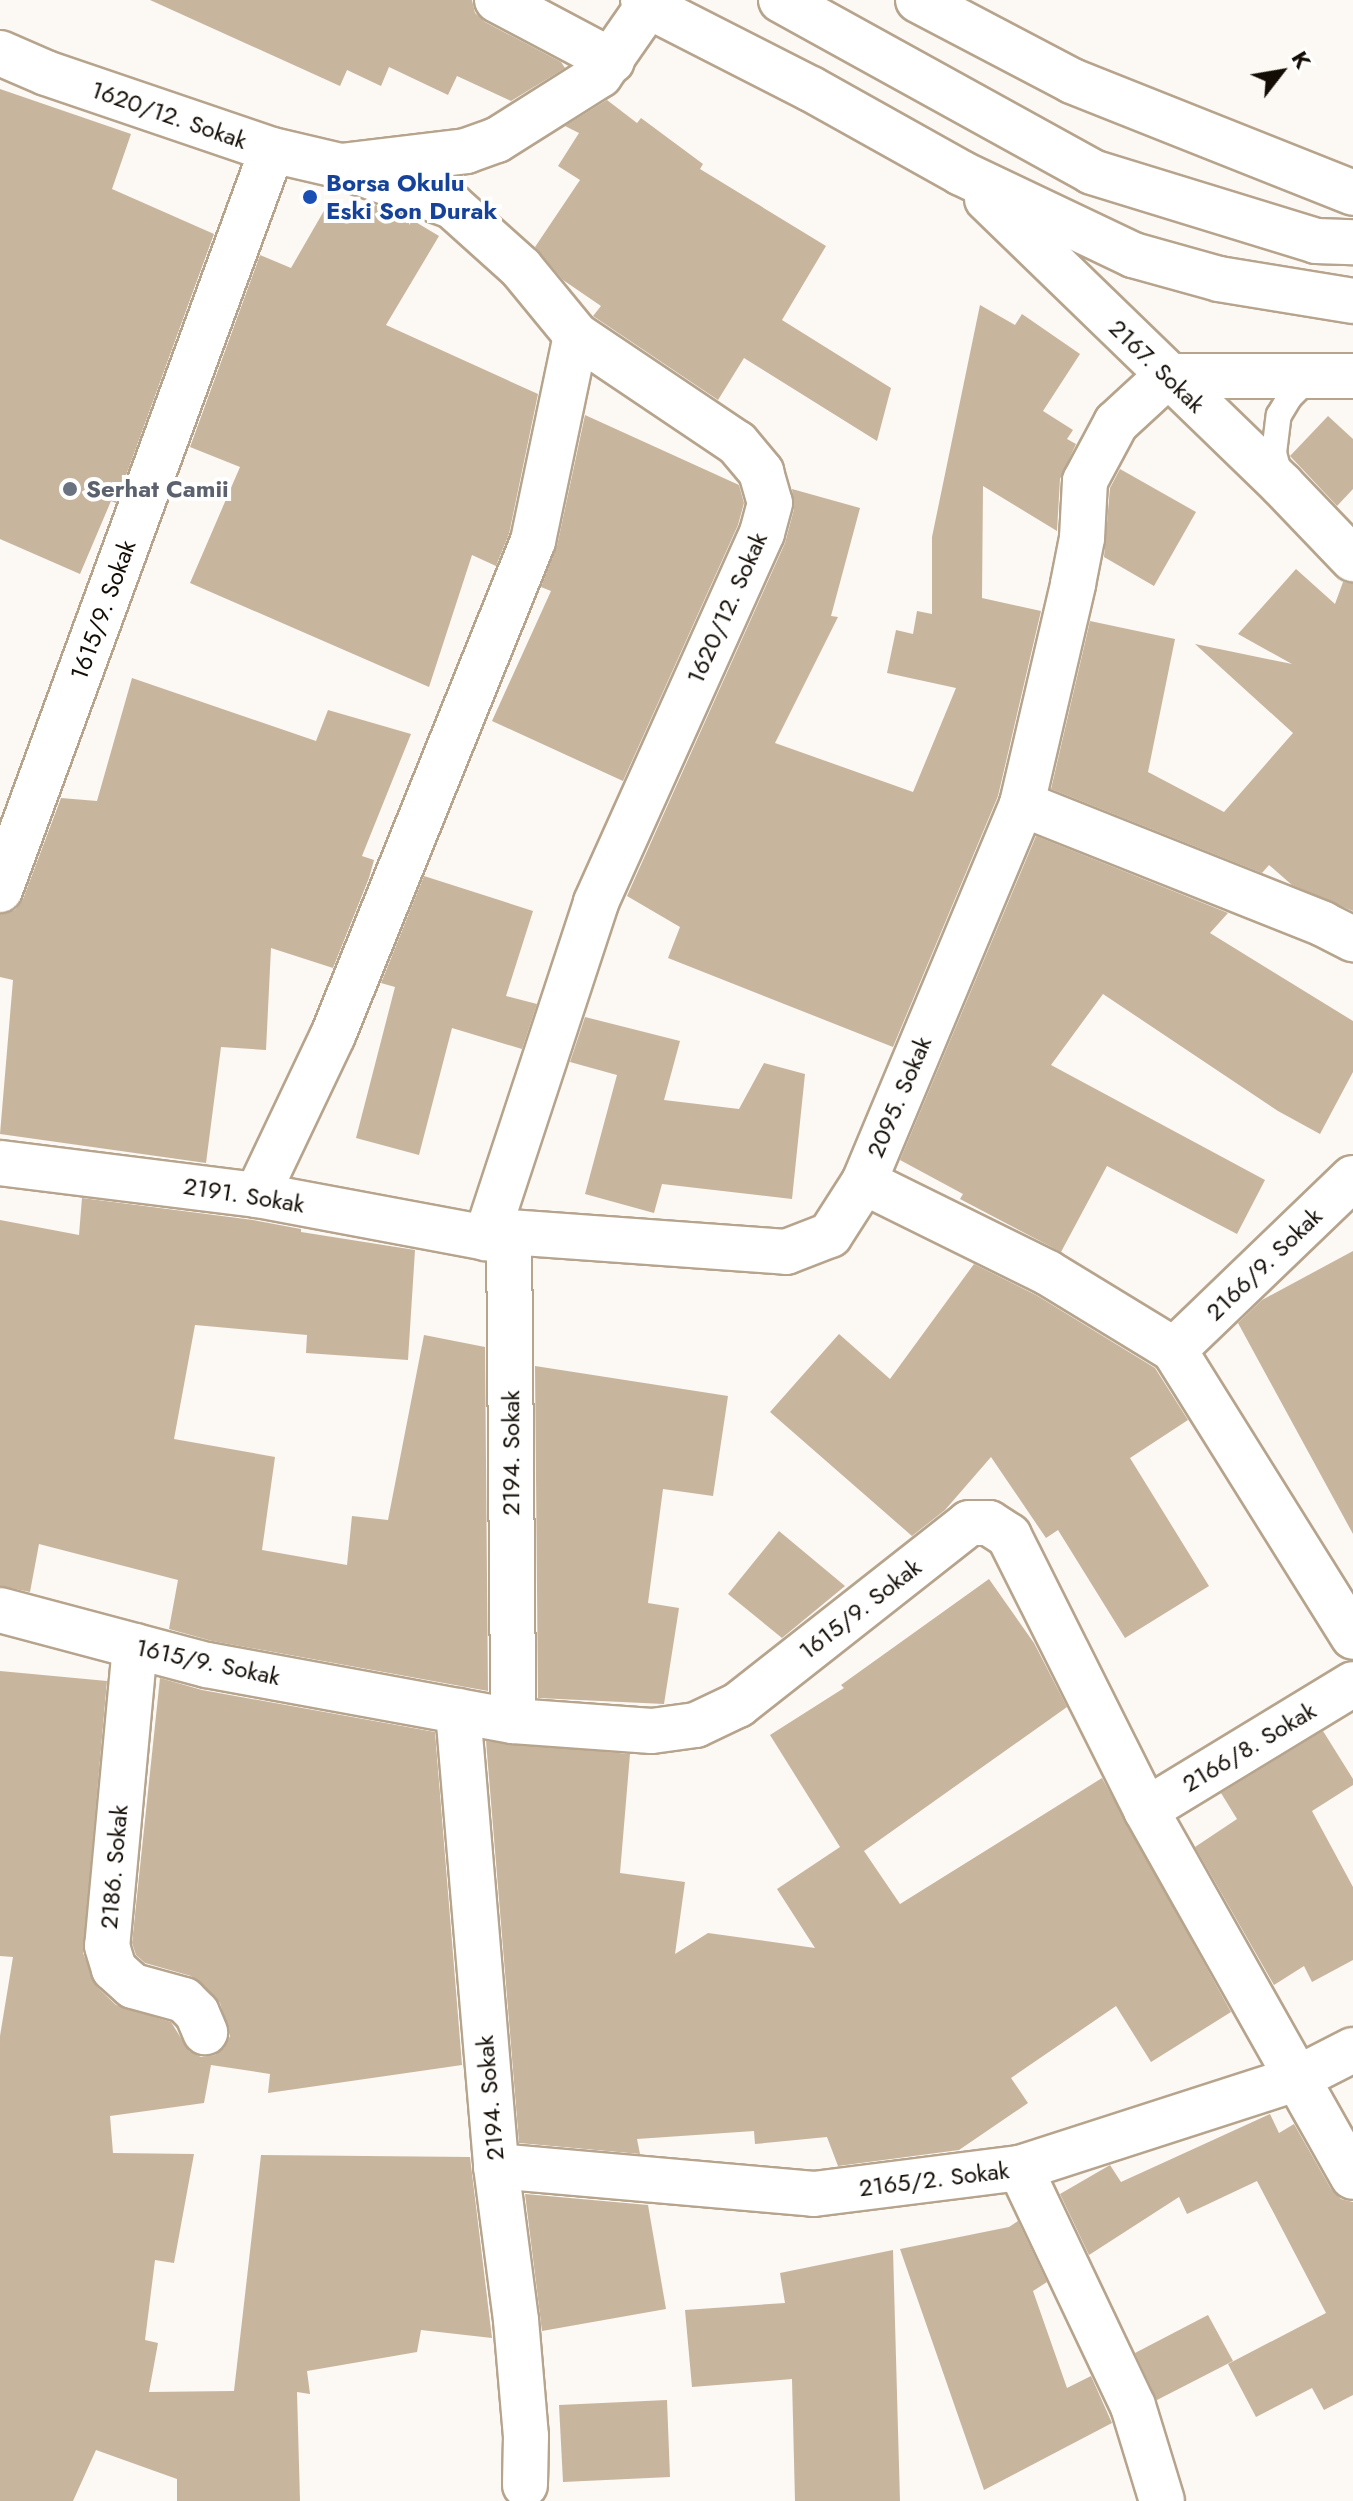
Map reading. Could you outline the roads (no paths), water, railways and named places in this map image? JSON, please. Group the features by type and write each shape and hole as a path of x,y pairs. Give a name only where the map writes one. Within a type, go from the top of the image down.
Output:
{"street":[{"path":"497,0 612,61"},
{"path":"781,0 1092,172 1316,241 1353,242"},
{"path":"918,0 1072,81 1353,193"},
{"path":"648,2 961,173 1133,255 1219,279 1353,301"},
{"name":"1620/12. Sokak","path":"341,166 466,151 497,140 600,75 648,2"},
{"name":"1620/12. Sokak","path":"0,53 272,150 341,166 452,206 521,268 576,335 737,443 761,472 770,503 762,533 596,903 498,1235"},
{"name":"1615/9. Sokak","path":"0,890 272,150"},
{"name":"2167. Sokak","path":"961,173 1282,485 1353,559"},
{"path":"257,1195 333,1035 533,541 576,335"},
{"path":"1167,376 1353,376"},
{"name":"2095. Sokak","path":"1167,376 1116,423 1085,481 1076,569 1022,804 864,1182 1048,1273 1174,1350 1353,1637"},
{"path":"1022,804 1323,924 1353,939"},
{"name":"2191. Sokak","path":"0,1163 257,1195 498,1235 786,1252 830,1235 864,1182"},
{"name":"2166/9. Sokak","path":"1174,1350 1353,1178"},
{"name":"2194. Sokak","path":"498,1235 513,1721"},
{"name":"1615/9. Sokak","path":"0,1610 207,1665 513,1721 652,1731 696,1725 738,1705 969,1523 989,1523 1009,1536 1146,1810 1353,2177"},
{"name":"2186. Sokak","path":"135,1646 107,1946 114,1969 133,1986 184,2000 197,2013 205,2032"},
{"name":"2166/8. Sokak","path":"1146,1810 1353,1684"},
{"name":"2194. Sokak","path":"458,1711 496,2166 516,2320 526,2436 525,2485"},
{"name":"2165/2. Sokak","path":"496,2166 814,2194 1020,2168 1296,2079 1353,2050"},
{"path":"1020,2168 1133,2406 1162,2501"}],"lane":[{"path":"1282,485 1274,453 1279,415 1290,397 1310,377"}],"place":[{"name":"Borsa Okulu Eski Son Durak","path":"310,197"},
{"name":"Serhat Camii","path":"70,489"}]}
